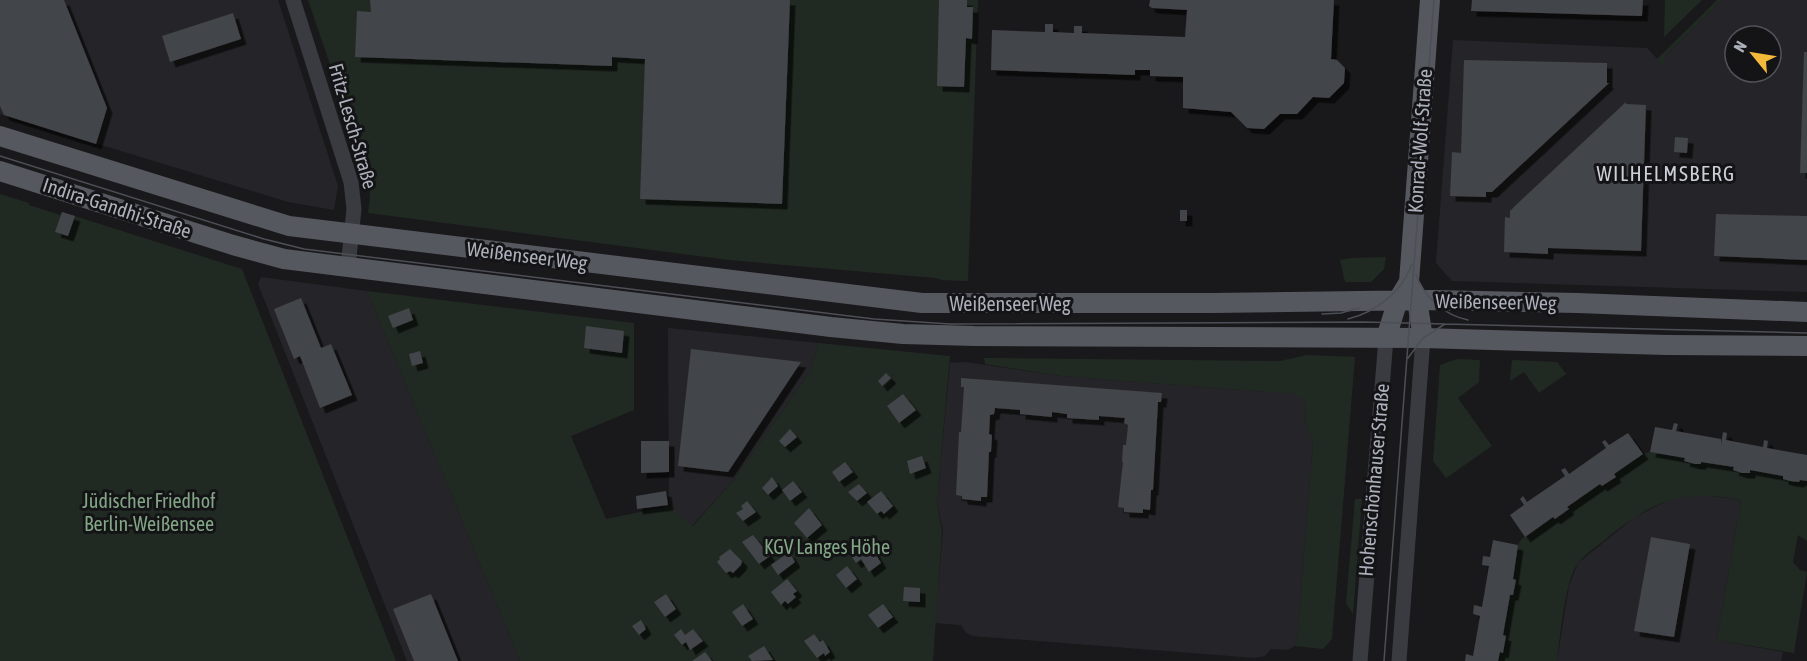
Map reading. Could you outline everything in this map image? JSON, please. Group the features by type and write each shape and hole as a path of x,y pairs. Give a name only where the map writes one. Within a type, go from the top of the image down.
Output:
{"main road":[{"name":"Konrad-Wolf-Straße","path":"1408,294 1430,0"},
{"name":"Indira-Gandhi-Straße","path":"0,136 221,206"},
{"name":"Indira-Gandhi-Straße","path":"0,171 233,245"},
{"name":"Weißenseer Weg","path":"221,206 289,226 922,303 974,304 1408,294 1807,312"},
{"name":"Weißenseer Weg","path":"233,245 284,259 873,331 974,336 1423,338 1667,345 1807,346"},
{"path":"586,297 590,264"},
{"name":"Hohenschönhauser Straße","path":"1386,338 1408,294"},
{"name":"Hohenschönhauser Straße","path":"1408,294 1423,338"},
{"path":"873,331 875,297"}],"street":[{"name":"Fritz-Lesch-Straße","path":"292,0 351,182 354,209 348,267"},
{"name":"Hohenschönhauser Straße","path":"1359,661 1386,338"},
{"name":"Hohenschönhauser Straße","path":"1399,661 1423,338"}],"shaded area":[{"path":"0,0 278,0 338,186 334,210 288,202 0,114"},
{"path":"1722,0 1807,0 1807,292 1452,281 1436,263 1453,40 1647,48 1664,66 1664,57"},
{"path":"261,277 367,291 520,661 407,661 258,284"},
{"path":"668,328 818,343 811,370 736,477 692,526 669,507"},
{"path":"965,362 1061,376 1295,394 1300,397 1305,402 1306,430 1312,437 1313,443 1295,646 1287,650 1271,649 1265,656 1255,658 973,636 966,633 961,625 935,623 943,531 937,503 950,363"},
{"path":"1698,494 1741,500 1717,640 1783,652 1781,661 1557,661 1569,586 1578,563 1635,517 1667,501"}],"green space":[{"path":"308,0 978,0 968,281 729,260 368,213 369,179"},
{"path":"1665,0 1702,0 1664,37"},
{"path":"1717,0 1722,0 1664,57 1664,67 1657,59"},
{"name":"Jüdischer Friedhof Berlin-Weißensee","path":"0,194 60,215 62,212 242,269 396,661 0,661"},
{"path":"1386,257 1384,269 1371,282 1345,282 1340,260"},
{"name":"KGV Langes Höhe","path":"367,291 634,323 634,410 571,436 606,519 670,506 693,526 736,477 811,370 818,343 950,356 937,503 942,532 933,661 520,661"},
{"path":"1307,355 1355,357 1332,639 1323,649 1295,646 1313,443 1312,437 1306,430 1305,402 1294,394 1061,376 985,364 984,358 1280,361"},
{"path":"1457,359 1480,360 1479,382 1458,398 1492,446 1446,478 1433,461 1440,365"},
{"path":"1512,360 1557,362 1566,374 1539,393 1524,372 1510,381"},
{"path":"1650,452 1685,458 1684,462 1734,467 1734,470 1749,473 1750,470 1783,476 1783,479 1807,481 1807,541 1798,535 1793,562 1800,570 1807,572 1794,653 1717,640 1741,500 1701,496 1669,501 1638,515 1578,563 1573,571 1566,595 1557,661 1498,661 1500,652 1504,652 1506,636 1503,635 1510,595 1513,595 1514,561 1519,543 1534,528 1553,517 1555,519 1568,510 1567,507 1600,484 1603,486 1616,477 1614,474 1643,454"},
{"path":"1355,499 1362,499 1353,614 1346,603"}],"building":[{"path":"0,0 64,0 107,108 96,144 4,115 0,106"},
{"path":"370,0 790,0 782,204 640,199 645,59 612,57 612,66 355,57 357,11 371,12"},
{"path":"939,0 967,0 967,7 973,7 972,39 966,38 964,87 937,86"},
{"path":"1150,0 1334,0 1331,59 1337,60 1345,68 1344,83 1329,98 1313,97 1297,114 1280,114 1264,129 1247,128 1231,112 1183,108 1183,77 1150,76 1150,70 1135,70 1135,75 991,70 992,30 1045,32 1045,24 1053,24 1053,32 1074,33 1074,26 1082,26 1082,33 1185,37 1187,10 1152,8 1149,6"},
{"path":"1472,0 1643,0 1642,16 1471,11"},
{"path":"233,13 241,39 170,62 162,36"},
{"path":"1804,52 1807,52 1807,173 1800,173"},
{"path":"1464,60 1607,63 1607,83 1609,83 1492,192 1486,192 1486,197 1450,196 1452,152 1461,153"},
{"path":"1626,102 1626,104 1646,105 1641,251 1548,248 1548,254 1504,252 1505,217 1510,218 1510,211"},
{"path":"1675,137 1688,138 1687,153 1674,152"},
{"path":"1180,210 1187,210 1187,221 1180,221"},
{"path":"62,212 75,216 68,236 55,232"},
{"path":"1716,214 1807,216 1807,260 1714,256"},
{"path":"301,298 321,348 331,344 352,395 320,408 300,356 294,359 274,309"},
{"path":"409,308 413,320 393,328 388,316"},
{"path":"586,326 624,331 622,353 584,348"},
{"path":"691,349 801,362 728,472 678,466"},
{"path":"420,351 423,363 412,366 409,354"},
{"path":"886,373 891,378 882,386 878,381"},
{"path":"961,378 1162,393 1161,402 1158,402 1150,510 1143,509 1143,513 1124,512 1124,508 1118,507 1123,445 1126,445 1128,425 1124,423 1125,418 1099,416 1099,420 1067,418 1067,414 1052,412 1052,417 1020,414 1020,410 995,408 994,414 990,415 989,434 992,435 987,497 981,497 981,501 962,499 962,496 956,495 964,387 961,387"},
{"path":"903,394 916,410 899,423 887,406"},
{"path":"1674,423 1678,424 1676,431 1721,439 1721,444 1723,432 1727,433 1726,440 1763,447 1764,440 1768,441 1767,448 1807,455 1807,481 1790,481 1783,479 1783,476 1750,470 1750,473 1742,473 1733,470 1734,467 1701,462 1701,464 1695,464 1684,461 1685,458 1650,452 1655,427 1672,430"},
{"path":"790,429 797,437 785,447 779,441"},
{"path":"1628,433 1643,454 1614,474 1616,477 1602,486 1600,484 1567,507 1569,509 1555,519 1553,517 1525,537 1510,515 1524,505 1520,499 1523,496 1527,502 1565,476 1561,470 1565,468 1569,474 1606,448 1602,442 1605,440 1609,445"},
{"path":"641,441 669,441 669,472 641,473"},
{"path":"922,456 926,468 910,474 907,461"},
{"path":"845,462 853,472 839,482 832,472"},
{"path":"772,477 778,486 768,495 762,488"},
{"path":"793,481 802,492 790,501 782,490"},
{"path":"859,484 867,493 857,501 848,492"},
{"path":"666,491 668,505 637,509 636,496"},
{"path":"881,491 893,506 884,514 881,511 877,514 867,502"},
{"path":"747,501 756,512 743,521 736,513 743,509 741,506"},
{"path":"809,508 822,525 807,538 794,523"},
{"path":"753,535 770,556 759,564 742,542"},
{"path":"1651,537 1690,544 1674,637 1634,631"},
{"path":"1493,540 1518,545 1513,579 1516,580 1513,595 1510,595 1503,635 1506,636 1503,653 1500,652 1498,661 1465,661 1466,654 1473,656 1480,616 1473,614 1474,605 1482,607 1489,566 1482,565 1483,556 1490,557"},
{"path":"871,546 881,563 869,572 861,559 856,563 852,557"},
{"path":"730,549 742,561 733,573 730,571 726,573 717,562 719,557"},
{"path":"789,552 795,562 778,575 771,565"},
{"path":"847,566 857,579 846,588 836,575"},
{"path":"787,579 797,591 793,594 796,597 788,604 785,601 781,605 771,592"},
{"path":"904,587 920,588 920,602 903,601"},
{"path":"431,594 458,661 414,661 393,609"},
{"path":"666,594 676,609 665,617 654,602"},
{"path":"743,604 753,619 742,626 732,612"},
{"path":"883,604 893,617 878,628 868,615"},
{"path":"641,620 646,629 639,635 632,626"},
{"path":"681,629 685,635 693,629 703,641 690,650 686,642 682,645 674,635"},
{"path":"814,634 820,642 823,640 830,652 825,656 824,653 817,658 804,641"},
{"path":"764,646 773,660 752,661 748,656"},
{"path":"705,652 712,661 692,661"}],"tram line":[{"path":"1384,661 1434,0"},
{"path":"0,156 264,239 304,249 874,319 950,324 1364,322 1807,333"},
{"path":"1348,319 1378,306 1387,299 1402,283 1412,264"},
{"path":"1416,275 1436,304 1443,310 1468,320"},
{"path":"1322,314 1341,313 1359,308"},
{"path":"1408,358 1423,338 1445,324"}],"district":[{"name":"WILHELMSBERG","path":"1666,174"}]}
